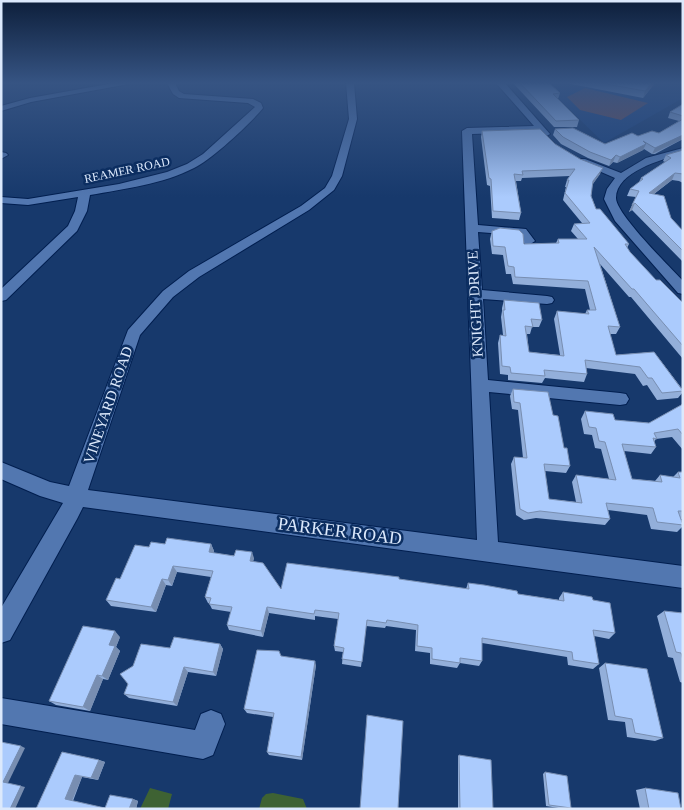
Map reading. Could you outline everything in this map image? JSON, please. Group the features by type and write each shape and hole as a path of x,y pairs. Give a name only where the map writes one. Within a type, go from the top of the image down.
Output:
{"street":[{"name":"REAMER ROAD","path":"1,200 28,202 151,180 191,166 206,156 245,121"},
{"name":"VINEYARD ROAD","path":"1,631 62,528 77,497 132,334 168,294 194,274 305,208 329,190 337,176 352,121"},
{"path":"533,121 551,142"},
{"name":"KNIGHT DRIVE","path":"488,551 467,131 540,129"},
{"path":"680,153 646,161 623,177 612,188 610,199 611,205 619,218 683,290"},
{"path":"573,157 623,177"},
{"path":"1,298 73,228 82,212 85,192"},
{"path":"471,228 522,232 529,241"},
{"path":"476,294 547,300"},
{"path":"479,385 620,399"},
{"name":"PARKER ROAD","path":"1,470 47,490 77,497 683,577"},
{"path":"1,711 203,744 211,724"}],"shaded area":[{"path":"581,121 643,121 604,143"},
{"path":"150,788 172,794 168,809 140,809"},
{"path":"273,793 303,799 307,809 259,809 262,798 266,794"}],"building":[{"path":"683,121 683,135 655,148 643,141 646,144 620,157 616,155 611,160 590,152 563,137 555,129 573,128 605,144 632,133 638,136 652,131 659,133"},
{"path":"540,129 555,144 580,159 603,168 593,181 591,196 596,209 600,209 629,244 625,244 630,252 656,280 660,280 683,303 683,346 634,289 594,247 620,327 608,326 616,355 654,352 683,391 662,393 652,378 648,378 640,367 585,360 587,374 544,370 545,376 511,373 510,367 502,366 500,335 506,336 503,310 505,310 504,300 539,303 542,320 531,319 533,327 525,326 529,352 564,356 557,311 589,314 587,310 596,310 588,281 515,277 514,267 508,266 505,247 493,246 492,231 500,228 519,230 523,234 524,244 559,243 558,239 587,239 574,224 590,223 565,193 569,180 567,180 575,169 522,171 523,175 514,174 521,213 493,211 491,179 489,178 482,131"},
{"path":"683,150 683,174 675,173 649,193 664,196 671,218 683,231 683,251 635,203 632,205 639,191 630,189 643,179 641,178 671,158 666,155"},
{"path":"513,389 548,392 553,415 558,416 564,448 567,448 570,466 544,464 549,499 582,503 576,475 616,480 605,442 599,441 596,428 589,427 585,411 613,414 615,420 649,423 683,404 683,435 678,429 654,433 657,439 653,438 656,447 622,444 632,479 662,482 660,475 680,478 678,472 683,472 683,511 678,511 683,525 657,522 653,508 606,503 610,519 540,511 528,513 520,509 514,457 527,458 520,403 514,402"},
{"path":"167,538 211,544 209,552 234,556 236,550 252,552 250,561 263,563 281,589 287,563 399,577 399,579 469,589 468,583 484,585 517,591 518,594 564,601 563,592 592,597 593,600 610,603 615,633 593,630 599,664 573,660 572,652 482,638 482,661 460,658 460,663 432,659 432,648 417,646 418,625 387,620 386,623 367,620 362,662 342,659 344,648 334,646 339,613 315,610 314,614 267,607 261,631 227,625 232,607 209,604 211,598 205,597 213,571 173,566 168,580 162,579 151,607 106,600 116,578 120,579 135,545 149,547 151,542 165,544"},
{"path":"664,611 683,613 683,660 681,653 676,652"},
{"path":"83,626 115,631 109,645 115,646 102,676 97,675 83,707 49,701"},
{"path":"174,637 220,644 213,672 184,667 173,702 124,694 128,684 120,674 133,666 141,644 170,648"},
{"path":"257,650 279,651 281,656 315,661 301,757 267,752 274,713 244,709"},
{"path":"605,663 647,669 663,738 635,733 632,719 615,716"},
{"path":"367,715 403,721 398,809 360,809"},
{"path":"1,742 21,746 3,782 21,786 10,809 1,809"},
{"path":"62,752 99,760 91,778 75,775 65,799 105,808 110,795 133,799 129,809 36,809"},
{"path":"459,755 491,760 493,809 460,809"},
{"path":"545,772 567,776 571,808 549,805"},
{"path":"645,788 678,793 681,809 649,809"}]}
